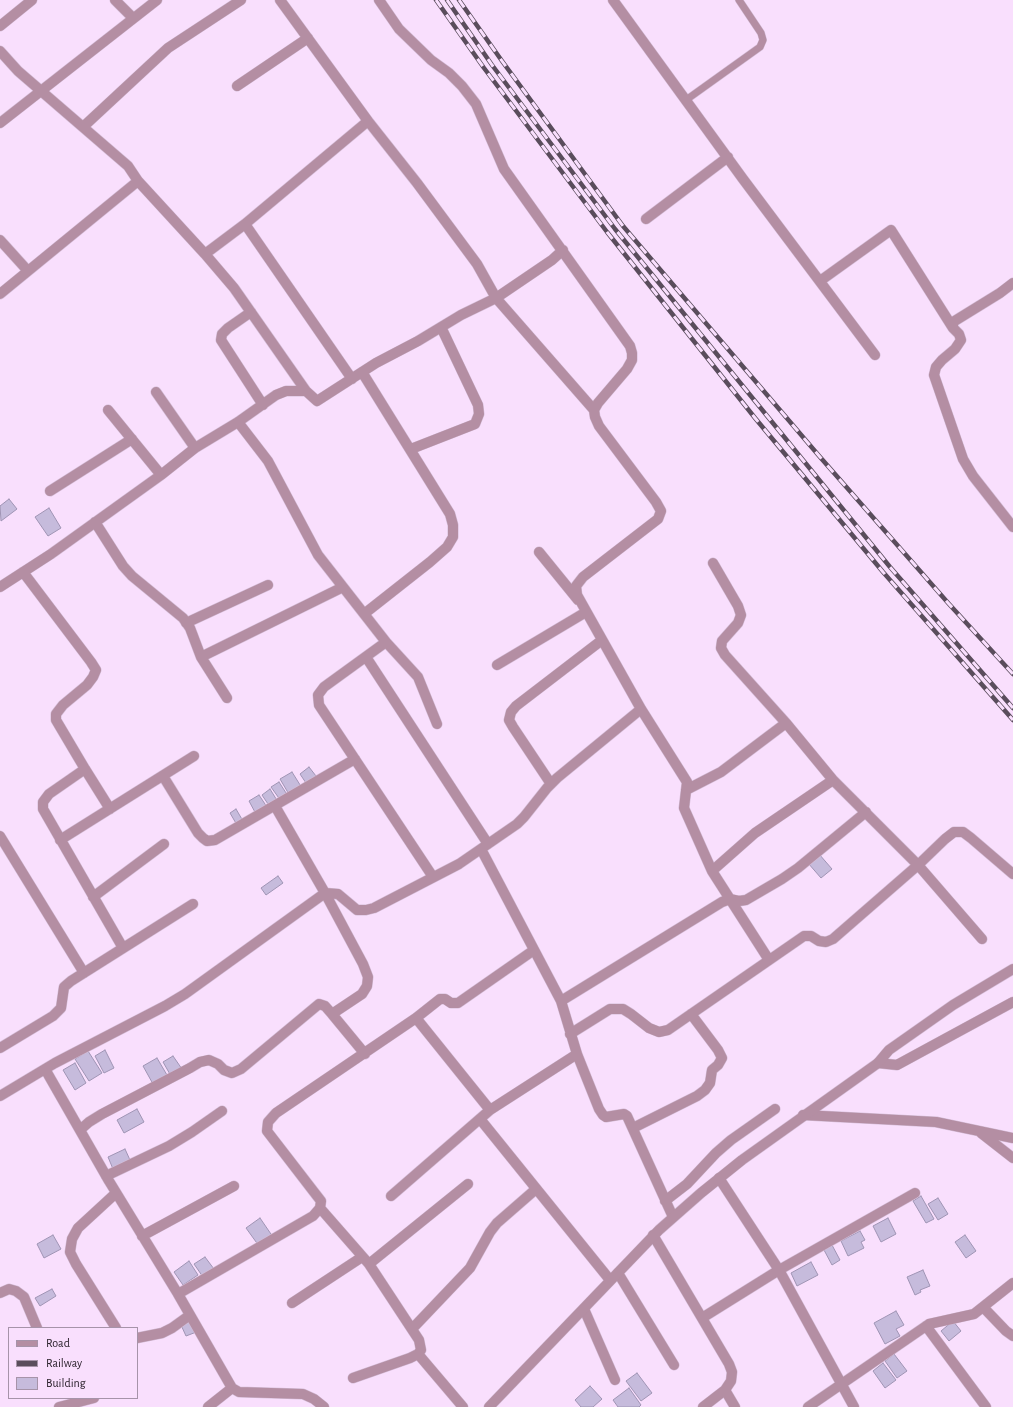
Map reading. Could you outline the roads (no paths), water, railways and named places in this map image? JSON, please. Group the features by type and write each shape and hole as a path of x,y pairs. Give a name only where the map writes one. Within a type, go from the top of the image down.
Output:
{"street":[{"path":"0,26 32,0"},
{"path":"115,0 133,18"},
{"path":"0,123 157,0"},
{"path":"83,127 168,48 241,0"},
{"path":"280,0 368,121 417,183 477,264 496,298 594,410 595,417 600,426 656,502 660,511 658,519 583,577 576,586 577,596 640,709 684,776 687,782 684,808 712,871 769,960"},
{"path":"379,0 399,29 431,60 462,86 476,104 504,168 630,346 632,360 627,369 598,403 594,410"},
{"path":"613,0 875,355"},
{"path":"237,86 308,38"},
{"path":"0,51 18,71 128,166 138,181 234,288 306,391 317,401 376,363 418,341 461,315 496,298 552,260 562,250"},
{"path":"205,254 245,224 368,121"},
{"path":"646,219 728,157"},
{"path":"0,294 138,181"},
{"path":"245,224 352,378"},
{"path":"820,281 891,230 952,328 959,334 961,340 955,350 942,360 936,367 934,374 963,459 973,476 1013,527"},
{"path":"0,240 28,271"},
{"path":"952,328 953,322 1000,294 1013,283"},
{"path":"251,312 228,328 222,334 221,340 263,405"},
{"path":"411,449 474,424 479,414 478,405 441,327"},
{"path":"362,372 450,514 453,525 453,537 447,547 364,614"},
{"path":"0,587 51,554 161,475 195,448 238,422 276,396 286,392 306,391"},
{"path":"156,392 195,448"},
{"path":"108,410 161,475"},
{"path":"238,422 268,461 318,555 386,642 418,677 437,724"},
{"path":"50,491 132,439"},
{"path":"95,522 123,566 132,576 183,618 190,628 201,657 227,698"},
{"path":"539,552 584,608"},
{"path":"713,564 738,606 741,615 738,623 722,641 721,648 725,655 786,723 833,780 918,865 982,939"},
{"path":"23,572 96,670 93,677 87,684 62,705 56,714 56,720 110,809"},
{"path":"186,623 268,585"},
{"path":"201,657 342,587"},
{"path":"497,665 584,608"},
{"path":"551,784 513,727 510,720 511,712 516,706 602,640"},
{"path":"386,642 324,687 318,695 319,705 433,877"},
{"path":"366,657 485,847 534,950 561,1001 577,1054 603,1115 606,1117 624,1114 628,1116 673,1218"},
{"path":"0,1096 45,1069 185,994 325,893 338,894 357,910 366,910 374,908 459,864 517,824 551,784 640,709"},
{"path":"686,790 721,772 786,723"},
{"path":"60,840 194,756"},
{"path":"163,776 198,833 207,841 215,840 355,759"},
{"path":"85,769 49,794 43,802 43,809 123,948"},
{"path":"712,871 754,833 833,780"},
{"path":"275,806 325,893 363,964 368,977 367,986 362,994 332,1014"},
{"path":"561,1001 722,902 731,900 746,900 782,879 798,868 866,812"},
{"path":"570,1034 610,1009 624,1010 649,1028 659,1032 668,1030 804,936 811,936 819,941 826,942 832,939 954,832 963,832 1013,874"},
{"path":"0,836 84,973"},
{"path":"93,897 164,844"},
{"path":"0,1048 53,1016 61,1008 64,987 71,981 193,904"},
{"path":"178,1294 313,1216 320,1208 321,1201 267,1131 268,1122 276,1113 416,1018 440,998 451,1003 458,1003 534,950"},
{"path":"489,1407 653,1235 719,1178 803,1115 878,1063 889,1050 953,1005 1013,969"},
{"path":"878,1063 897,1066 1013,1002"},
{"path":"80,1130 102,1114 200,1062 209,1060 218,1064 224,1070 232,1073 241,1069 319,1004 326,1006 364,1054"},
{"path":"634,1128 696,1096 705,1090 710,1083 712,1070 718,1065 722,1058 718,1050 691,1014"},
{"path":"416,1018 490,1110"},
{"path":"391,1196 490,1110 577,1054"},
{"path":"45,1069 106,1176 178,1294 232,1388 239,1392 303,1394 314,1399 324,1407"},
{"path":"665,1201 687,1184 716,1153 731,1140 775,1109"},
{"path":"106,1176 169,1146 222,1111"},
{"path":"803,1115 936,1122 1013,1138"},
{"path":"480,1119 536,1189 614,1277 674,1365"},
{"path":"978,1131 1013,1158"},
{"path":"719,1178 779,1270 854,1407"},
{"path":"292,1303 366,1261 468,1184"},
{"path":"142,1236 234,1186"},
{"path":"412,1329 470,1268 490,1232 497,1223 536,1189"},
{"path":"115,1327 70,1252 72,1239 78,1228 116,1193"},
{"path":"702,1318 779,1270 915,1193"},
{"path":"320,1208 366,1261 419,1340 421,1350 418,1354 410,1358 353,1378"},
{"path":"653,1235 730,1364 732,1372 731,1381 725,1390 703,1407"},
{"path":"808,1407 926,1326 936,1321 974,1314 1013,1283"},
{"path":"0,1293 9,1289 16,1291 24,1297 37,1327"},
{"path":"983,1307 1006,1332 1013,1336"},
{"path":"584,1308 615,1380"},
{"path":"138,1338 162,1333 172,1328 190,1315"},
{"path":"926,1326 986,1407"},
{"path":"418,1354 463,1407"},
{"path":"208,1407 232,1388"},
{"path":"725,1390 735,1407"},
{"path":"59,1407 90,1399"}],"lane":[{"path":"686,100 760,47 763,40 761,33 739,0"}],"railway":[{"path":"436,0 484,68 607,232 755,418 883,572 1013,720"},
{"path":"447,0 492,65 615,229 890,567 1013,708"},
{"path":"459,0 623,226 820,457 949,604 1013,674"}]}
